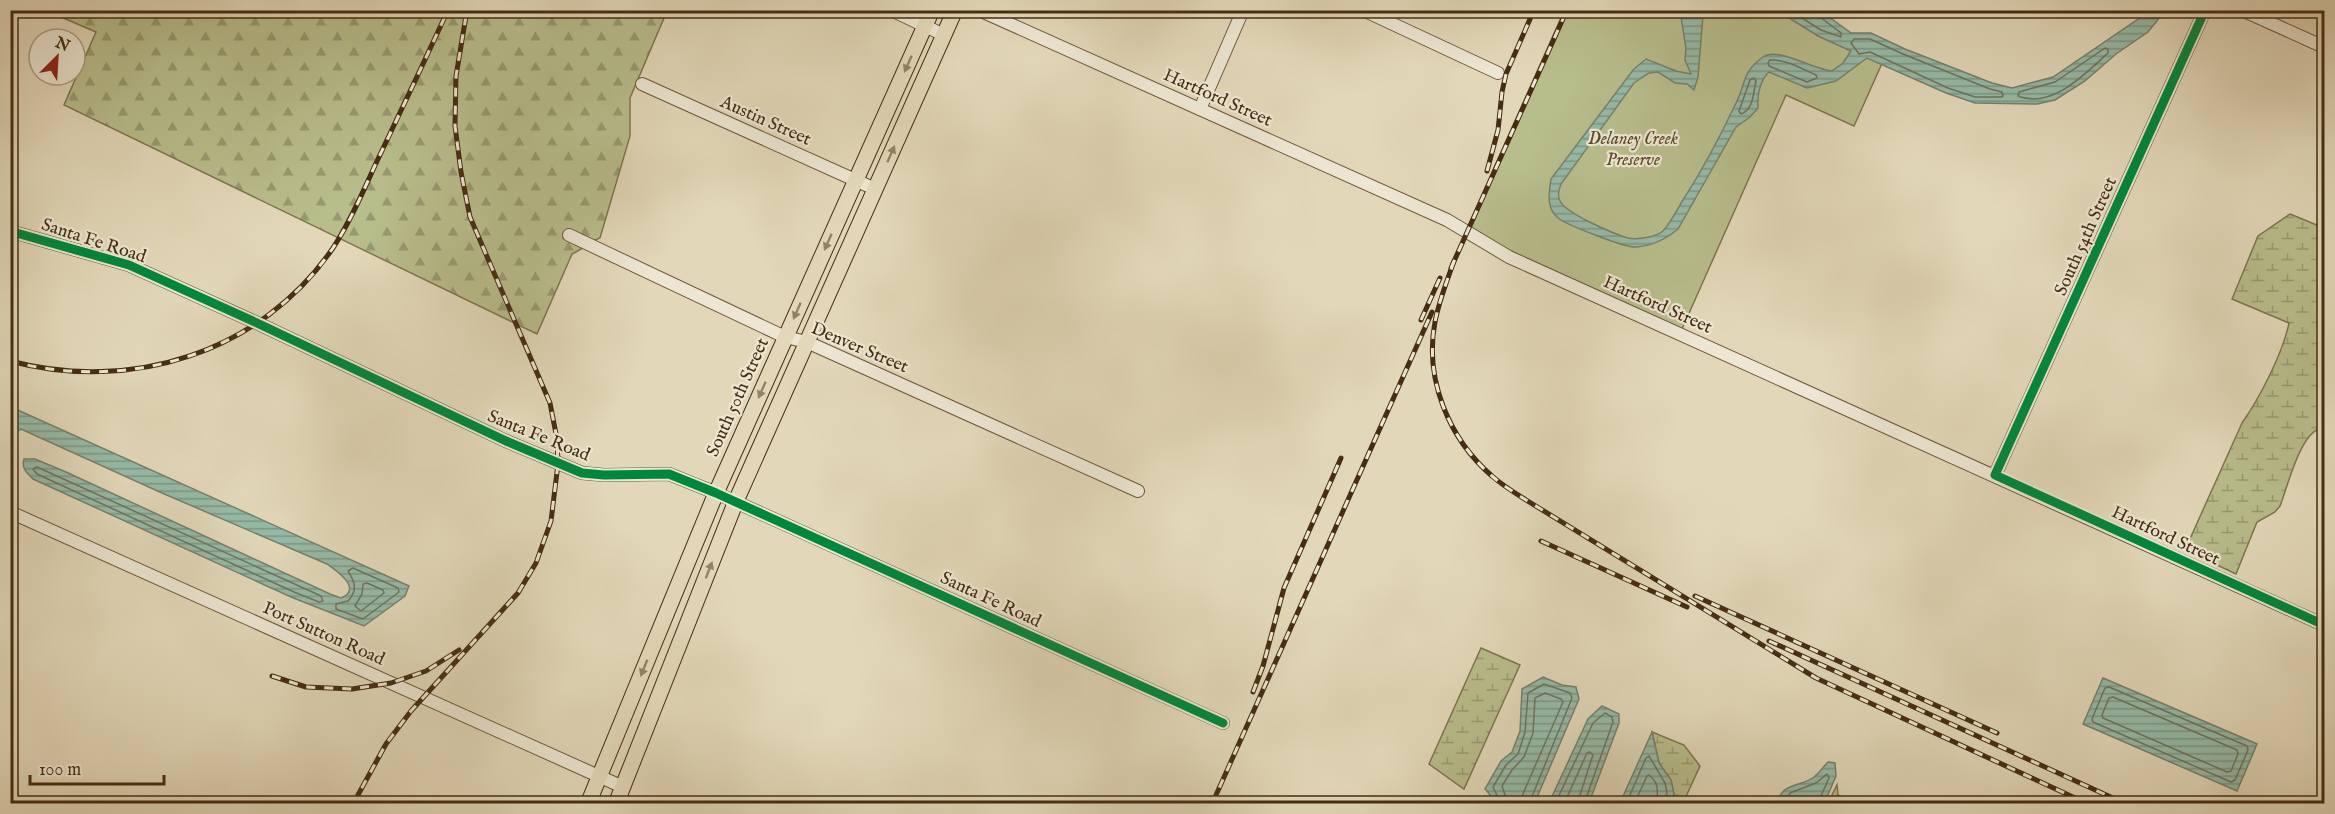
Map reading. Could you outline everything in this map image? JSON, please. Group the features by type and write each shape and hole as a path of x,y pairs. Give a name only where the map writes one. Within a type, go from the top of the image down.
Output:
{"main road":[{"name":"South 50th Street","path":"588,804 716,493 932,10"},
{"path":"616,804 736,501 955,10"}],"street":[{"path":"891,10 945,34"},
{"name":"Hartford Street","path":"979,10 1447,220 1509,257 2325,625"},
{"path":"1200,109 1243,10"},
{"path":"1363,10 1498,73"},
{"name":"South 54th Street","path":"1995,475 2205,10"},
{"path":"2242,10 2325,47"},
{"name":"Austin Street","path":"642,84 875,189"},
{"name":"Santa Fe Road","path":"10,233 129,265 506,441 582,473 669,474 736,501 1223,723"},
{"name":"Denver Street","path":"569,236 785,337 807,342 1138,491"},
{"name":"Port Sutton Road","path":"10,512 623,788"}],"green space":[{"path":"47,11 667,11 630,98 630,136 600,238 593,241 567,229 563,238 583,248 572,254 537,334 64,105 72,87 87,87 87,53 96,32"},
{"name":"Delaney Creek Preserve","path":"1564,11 1799,11 1888,50 1854,126 1786,95 1682,329 1466,231"},
{"path":"2290,214 2324,228 2324,428 2309,437 2302,447 2280,506 2275,512 2257,522 2236,574 2185,550 2242,423 2270,375 2282,348 2289,323 2232,299 2258,236"},
{"path":"1481,648 1520,665 1464,789 1429,764"},
{"path":"1652,732 1684,745 1700,766 1683,803 1669,803 1674,794 1671,780 1659,763"},
{"path":"1837,785 1838,795 1855,803 1831,803 1830,799"}],"water":[{"path":"1680,11 1700,11 1703,15 1698,77 1694,90 1687,84 1675,83 1658,72 1649,73 1634,83 1561,184 1559,190 1560,201 1571,211 1602,228 1628,238 1656,235 1669,224 1711,153 1748,73 1756,62 1769,54 1777,54 1832,71 1843,63 1851,51 1818,36 1778,11 1821,11 1851,33 1871,33 1905,49 1992,83 2012,88 2053,77 2150,11 2169,11 2160,17 2148,32 2116,54 2085,81 2055,100 2037,104 1975,103 1946,93 1867,58 1836,81 1807,88 1769,72 1760,88 1758,108 1736,127 1678,229 1653,244 1636,247 1620,244 1572,226 1558,218 1552,210 1549,195 1551,179 1633,70 1646,59 1676,71 1691,74 1685,60 1686,48"},
{"path":"11,407 409,586 405,596 364,626 291,597 33,479 24,468 24,459 35,459 66,472 330,594 341,598 350,590 346,580 327,564 21,429 11,435"},
{"path":"1543,677 1562,685 1576,687 1579,699 1535,802 1497,803 1485,789 1501,761 1512,752 1520,731 1522,689"},
{"path":"2103,678 2257,744 2237,791 2083,724"},
{"path":"1602,706 1619,714 1619,723 1589,803 1549,803 1588,719"},
{"path":"1652,732 1659,763 1671,780 1674,794 1669,803 1620,803"},
{"path":"1828,762 1835,763 1836,776 1826,799 1827,803 1778,803 1783,792 1814,777"}],"railway":[{"path":"10,361 56,370 101,372 146,367 190,356 231,338 269,314 303,284 340,238 448,10"},
{"path":"353,804 386,744 411,711 518,593 536,563 551,521 558,464 557,439 550,403 470,217 461,172 455,126 456,76 467,10"},
{"path":"1487,171 1498,130 1506,74 1534,10"},
{"path":"1451,268 1567,10"},
{"path":"1454,261 1435,322 1433,365 1437,386 1443,406 1463,444 1496,479 1526,500 1816,678 2088,804"},
{"path":"1421,320 1440,278"},
{"path":"1212,804 1432,312"},
{"path":"1253,692 1263,666 1284,588 1341,458"},
{"path":"1541,541 1687,607"},
{"path":"1695,596 1997,733"},
{"path":"1769,641 2126,804"},
{"path":"272,676 306,687 352,689 391,683 426,671 459,650"}],"cycle path":[{"path":"2205,10 1995,475 2324,625"},
{"path":"10,233 129,265 506,441 582,473 669,474 716,493 1223,723"}]}
